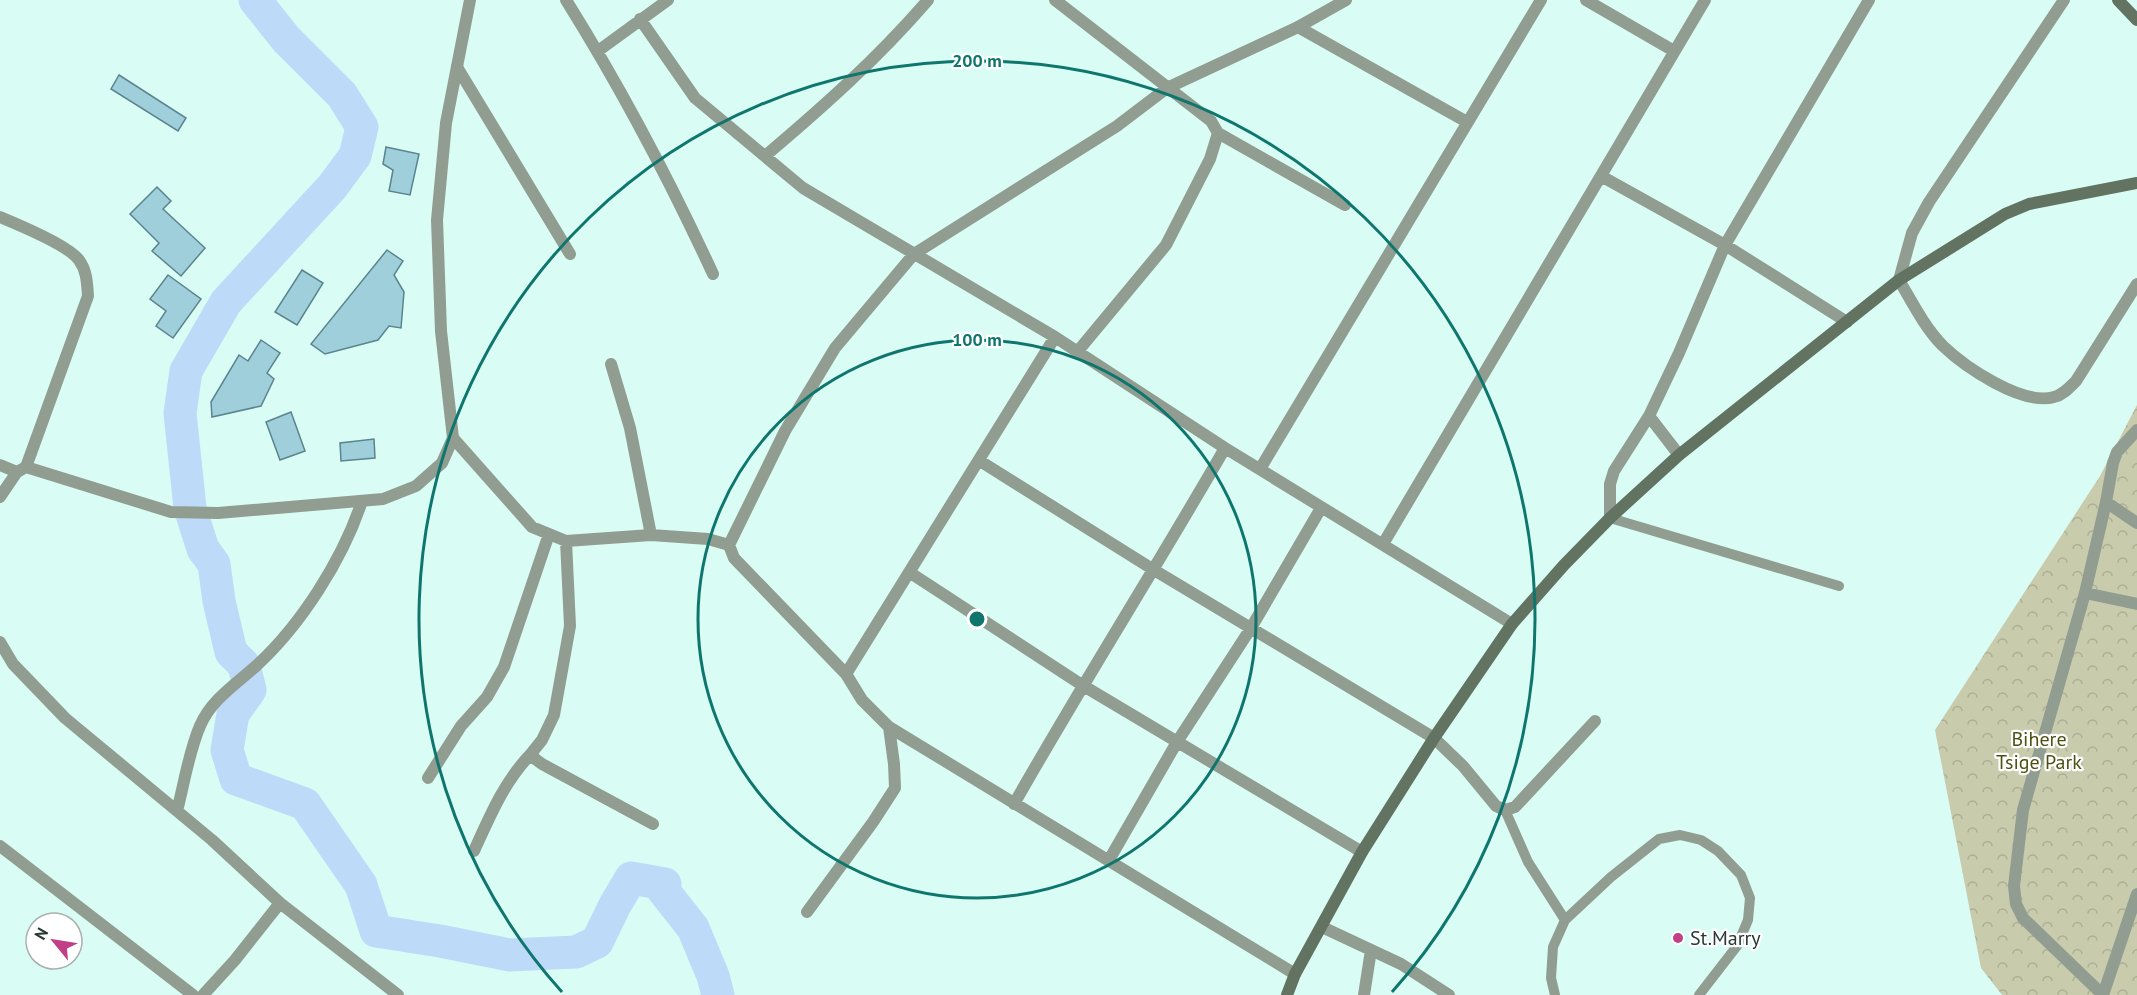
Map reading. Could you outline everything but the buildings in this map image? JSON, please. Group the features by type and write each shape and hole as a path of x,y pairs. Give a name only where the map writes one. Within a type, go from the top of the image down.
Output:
{"main road":[{"path":"2118,0 2137,20"},
{"path":"1287,995 1295,974 1362,852 1434,738 1512,624 1564,564 1610,518 1679,455 1899,280 2005,214 2029,204 2137,183"}],"street":[{"path":"0,465 22,469 171,512 218,513 383,499 416,486 442,463 453,438 441,332 437,220 446,123 470,0"},
{"path":"566,0 598,51 675,196 713,274"},
{"path":"598,51 668,0"},
{"path":"765,156 844,88 928,0"},
{"path":"1055,0 1211,121 1218,133 1345,205"},
{"path":"1295,974 889,727 862,700 846,674 734,558 729,545 785,432 836,348 914,254 1117,126 1167,88 1299,27 1346,0"},
{"path":"1586,0 1674,51"},
{"path":"1383,544 1705,0"},
{"path":"1610,518 1611,484 1614,471 1649,417 1725,245 1869,0"},
{"path":"2064,0 1929,202 1912,233 1899,280 1942,345 1979,375 2022,394 2039,398 2054,397 2066,391 2076,381 2137,284"},
{"path":"1260,469 1467,122 1534,3"},
{"path":"640,19 694,98 803,188 1078,351 1225,448 1512,624"},
{"path":"1299,27 1467,122"},
{"path":"457,67 570,254"},
{"path":"1078,351 1166,245 1210,159 1218,133"},
{"path":"1601,176 1725,245 1847,322"},
{"path":"0,217 30,228 78,258 86,275 88,296 22,469 0,497"},
{"path":"846,674 1055,337"},
{"path":"611,364 630,428 651,535"},
{"path":"1649,417 1679,455"},
{"path":"2137,430 2118,452 2113,463 2085,593 2023,810 2014,886 2016,904 2023,918 2103,995 2137,894"},
{"path":"453,438 532,527 566,541 651,535 708,539 729,545"},
{"path":"1014,804 1082,685 1154,570 1225,448"},
{"path":"980,461 1154,570 1434,738 1463,766 1496,806 1505,810 1515,807 1595,721"},
{"path":"177,811 200,726 212,706 234,682 256,666 307,608 340,554 354,526 362,501"},
{"path":"2106,502 2137,523"},
{"path":"1109,860 1177,742 1251,628 1321,508"},
{"path":"428,778 461,726 487,697 504,667 549,534"},
{"path":"474,851 495,804 517,768 542,740 554,715 570,626 566,541"},
{"path":"909,572 1082,685 1362,852"},
{"path":"2085,593 2137,604"},
{"path":"0,642 13,663 65,718 248,871 280,903 398,995"},
{"path":"807,912 895,788 889,727"},
{"path":"530,755 542,764 653,824"},
{"path":"0,846 193,995"},
{"path":"203,995 235,960 280,903"},
{"path":"1322,927 1401,964 1449,995"},
{"path":"1364,995 1371,950"}],"lane":[{"path":"1610,518 1839,586"},
{"path":"1505,810 1528,862 1565,920"},
{"path":"1555,995 1551,978 1553,947 1565,920 1611,877 1659,839 1680,835 1701,840 1718,851 1741,875 1750,898 1748,920 1737,946 1699,995"}],"green space":[{"name":"Bihere Tsige Park","path":"2137,405 2137,995 2002,995 1981,968 1935,730 2100,476"}],"waterway":[{"path":"255,0 286,39 342,95 362,127 355,156 332,187 226,302 186,371 180,413 190,508 203,549 214,564 219,601 231,652 244,665 250,690 233,714 227,750 236,779 305,804 361,885 376,931 510,955 576,952 597,942 631,878 665,884 663,890 693,928 713,976 718,995"}],"place":[{"name":"St.Marry","path":"1678,938"}]}
